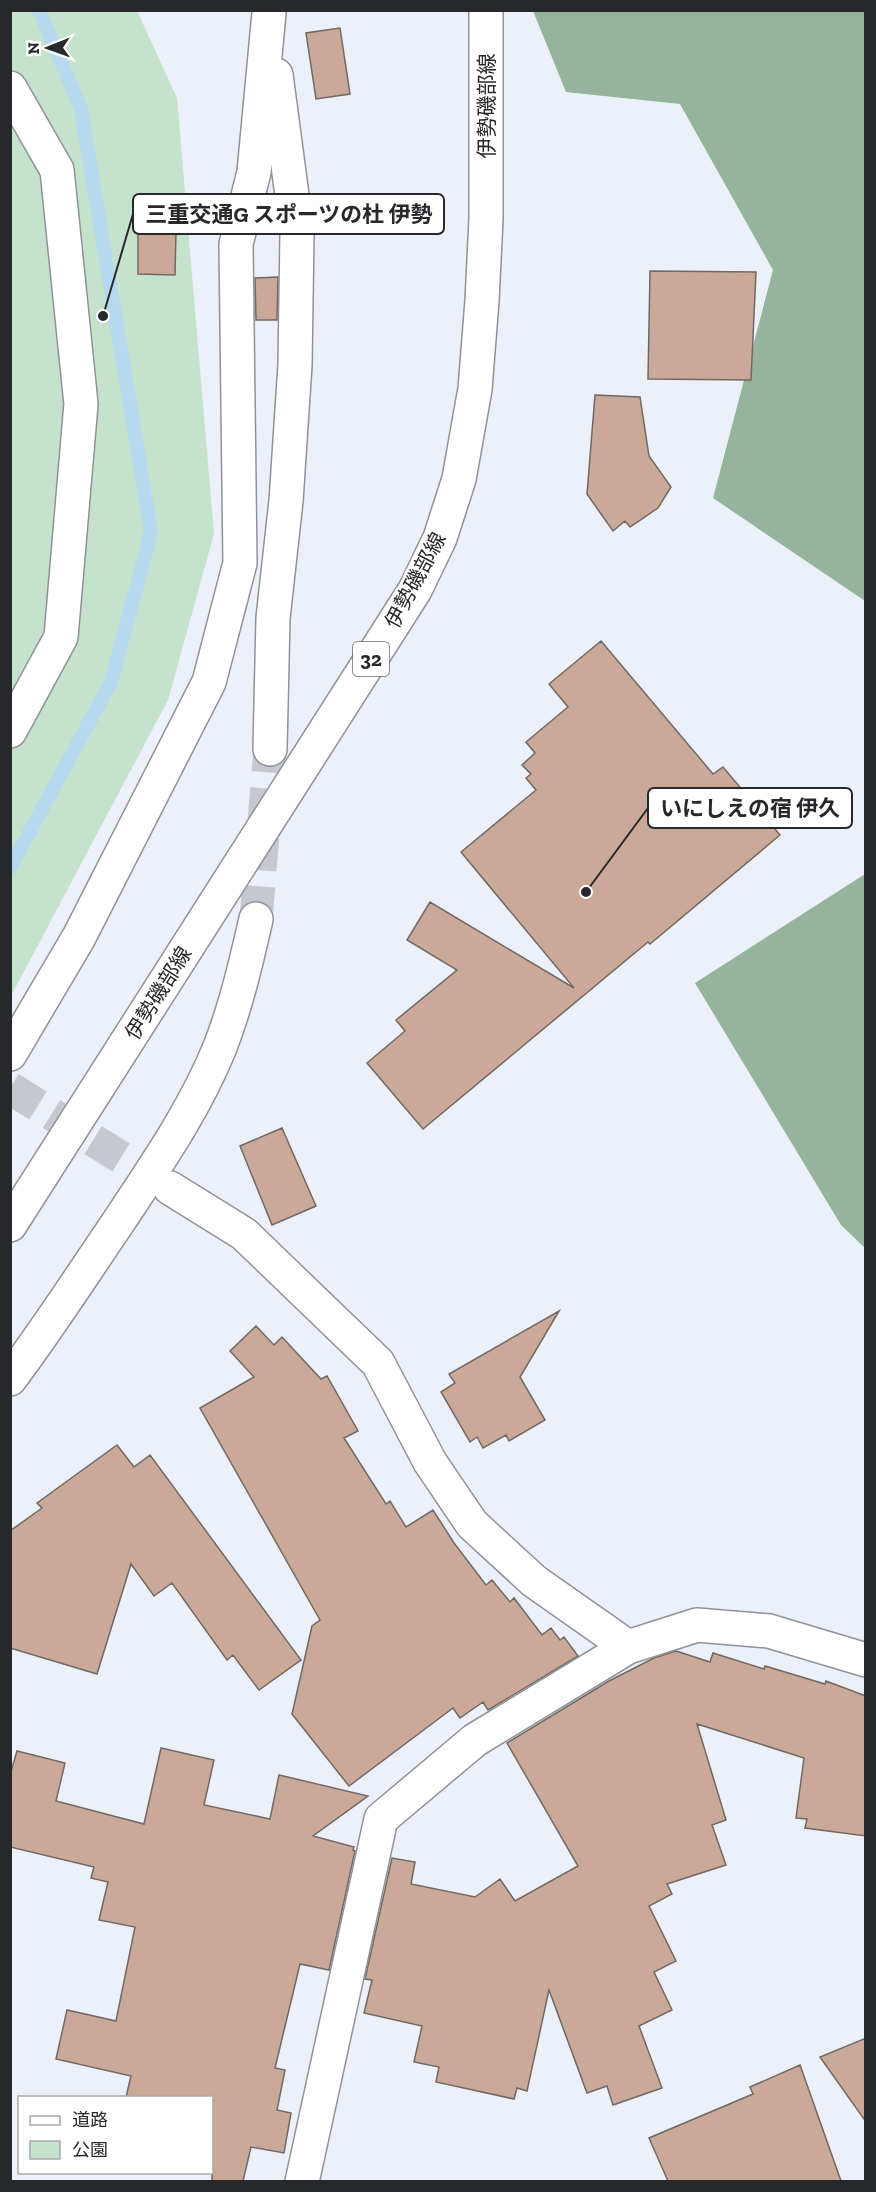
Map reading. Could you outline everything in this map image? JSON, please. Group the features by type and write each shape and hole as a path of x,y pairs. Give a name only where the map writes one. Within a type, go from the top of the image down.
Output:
{"street":[{"name":"伊勢磯部線","path":"10,1225 415,590 440,538 459,479 475,389 486,219 486,10"},
{"path":"269,12 297,233 295,365 286,501 273,618 270,749"},
{"path":"10,1054 78,937 209,682 240,563 236,244 254,172 269,12"},
{"path":"10,88 57,170 81,404 61,637 10,731"},
{"path":"10,1379 39,1340 139,1191 194,1103 220,1047 240,987 256,919"},
{"path":"170,1188 244,1234 378,1363 430,1462 472,1524 534,1581 628,1647"},
{"path":"302,2181 381,1820 475,1740 628,1647 697,1625 769,1630 866,1660"}],"green space":[{"path":"11,11 137,11 177,98 214,534 168,700 11,996"},
{"path":"533,11 865,11 865,601 713,498 773,270 680,104 566,92"},
{"path":"865,874 865,1248 841,1225 695,983"}],"building":[{"path":"340,28 350,94 316,99 306,33"},
{"path":"138,230 176,231 175,275 138,274"},
{"path":"650,271 756,272 751,380 648,379"},
{"path":"278,277 277,320 256,320 255,278"},
{"path":"595,395 640,397 649,456 671,487 658,508 630,527 625,521 613,531 587,494"},
{"path":"601,641 713,774 723,767 780,835 423,1129 367,1063 405,1031 396,1020 457,970 407,940 430,902 574,988 461,852 536,790 526,778 531,774 522,765 535,753 526,742 568,707 549,684"},
{"path":"282,1128 316,1206 272,1225 240,1146"},
{"path":"559,1311 520,1377 545,1420 509,1441 506,1435 483,1448 477,1437 470,1442 441,1392 455,1383 449,1374"},
{"path":"256,1326 274,1345 282,1337 321,1379 327,1376 358,1431 344,1438 386,1504 390,1501 406,1527 433,1510 454,1543 486,1585 492,1580 510,1602 514,1598 542,1635 551,1628 560,1640 564,1637 578,1656 488,1710 483,1702 460,1718 453,1708 349,1786 292,1714 312,1626 320,1620 200,1408 254,1377 230,1351"},
{"path":"117,1445 134,1467 150,1455 301,1660 259,1690 233,1655 227,1660 172,1583 154,1596 131,1564 97,1674 10,1648 10,1531 42,1508 37,1503"},
{"path":"676,1651 710,1662 713,1653 764,1669 765,1666 825,1684 826,1681 866,1696 866,1836 805,1828 807,1819 796,1818 804,1758 697,1724 726,1820 712,1825 726,1865 667,1884 672,1894 649,1906 676,1961 654,1972 672,2010 639,2026 662,2088 613,2105 607,2086 587,2093 549,1990 527,2091 517,2088 514,2099 436,2082 439,2067 414,2062 422,2026 364,2013 372,1980 365,1979 392,1858 415,1862 411,1884 475,1897 500,1879 515,1901 578,1866 507,1743 609,1681 654,1658"},
{"path":"161,1748 214,1760 204,1805 270,1819 279,1775 368,1796 313,1836 354,1847 355,1851 329,1970 300,1964 275,2068 285,2070 277,2110 291,2113 284,2153 251,2147 243,2181 212,2181 213,2096 126,2096 131,2076 56,2059 67,2010 116,2021 135,1927 99,1920 108,1882 91,1878 94,1867 10,1847 10,1775 17,1751 65,1763 56,1801 144,1824"},
{"path":"866,2038 866,2122 820,2057"},
{"path":"800,2065 841,2181 668,2181 649,2138 753,2094 750,2087"}],"waterway":[{"path":"10,868 111,682 151,533 81,109 39,10"}],"tunnel":[{"path":"256,919 270,749"},
{"path":"10,1088 170,1188"}],"place":[{"name":"三重交通G スポーツの杜 伊勢","path":"103,316"},
{"name":"いにしえの宿 伊久","path":"586,892"}]}
